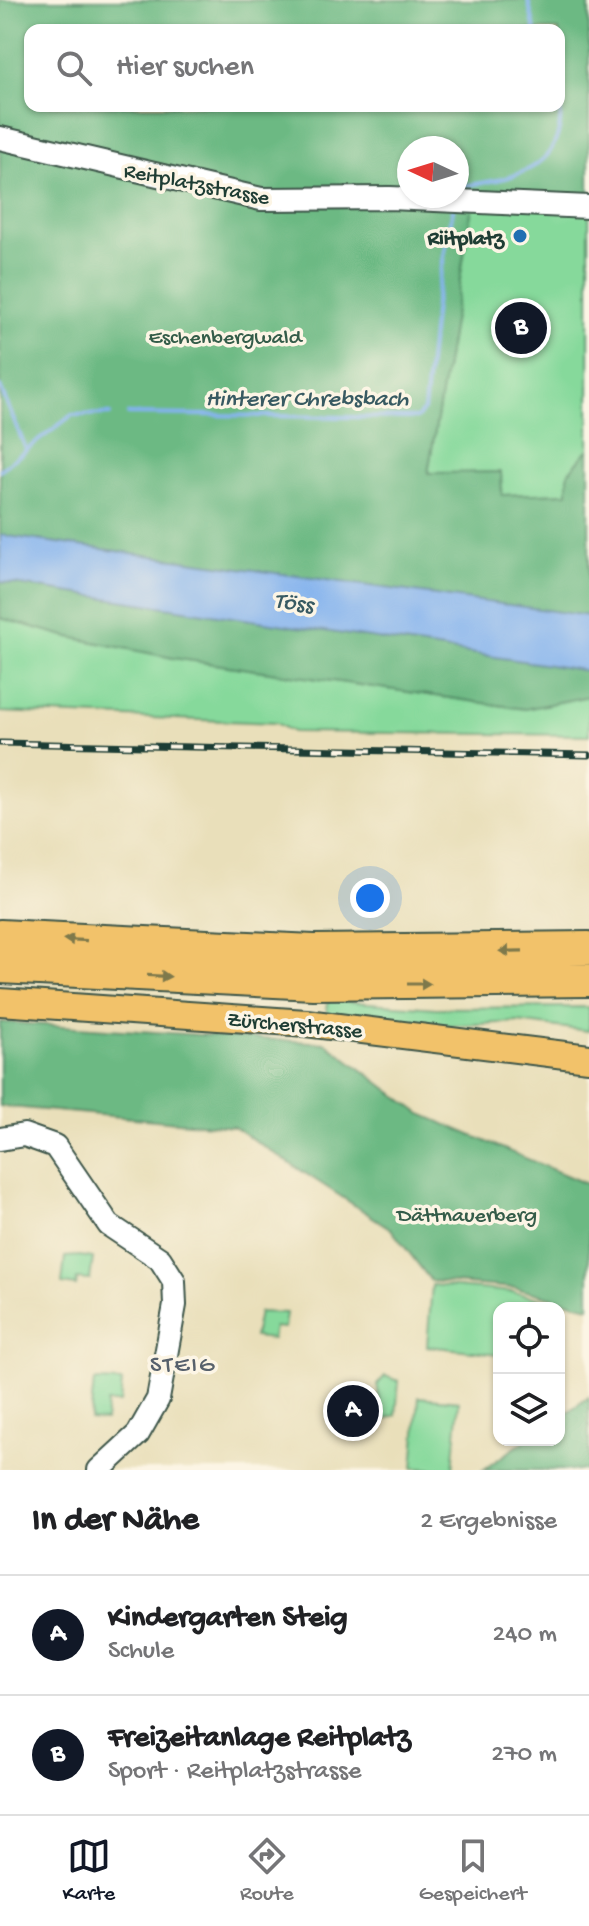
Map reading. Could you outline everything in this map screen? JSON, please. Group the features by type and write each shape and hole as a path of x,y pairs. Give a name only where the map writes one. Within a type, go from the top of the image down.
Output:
{"highway":[{"path":"0,936 314,951 589,948"},
{"path":"0,967 313,983 589,980"}],"main road":[{"name":"Zürcherstrasse","path":"0,1002 306,1023 589,1058"}],"street":[{"name":"Reitplatzstrasse","path":"0,138 261,199 390,198 589,207"},
{"path":"0,1139 31,1136 55,1146 109,1225 160,1259 174,1281 175,1305 158,1399 138,1434 99,1470"}],"green space":[{"name":"Eschenbergwald","path":"0,0 589,0 589,207 473,201 428,473 501,472 502,495 568,493 568,473 589,449 589,616 0,535"},
{"path":"473,200 589,207 589,449 568,473 569,493 502,495 501,472 428,474"},
{"path":"0,582 589,671 589,696 525,709 173,658 65,636 0,618"},
{"path":"0,618 65,636 173,658 525,709 589,696 589,735 293,732 276,723 0,712"},
{"path":"328,1000 436,1008 589,1007 589,1031 518,1022 440,1026 327,1014"},
{"name":"Dättnauerberg","path":"0,1022 326,1043 421,1114 589,1185 589,1307 515,1288 431,1281 391,1229 234,1127 0,1106"},
{"path":"65,1257 93,1258 90,1280 77,1279 76,1286 62,1284"},
{"path":"432,1285 513,1292 553,1302 493,1302 493,1353 427,1346"},
{"path":"259,1312 286,1313 284,1328 274,1327 272,1339 254,1337"},
{"path":"385,1376 399,1381 396,1415 383,1420 376,1417 373,1409 380,1400 377,1385"},
{"path":"94,1381 122,1382 120,1403 107,1403 105,1421 90,1420"},
{"path":"419,1397 459,1401 453,1470 413,1468"},
{"path":"589,1397 589,1470 483,1470 517,1446 565,1446 565,1414"}],"water":[{"name":"Töss","path":"0,535 589,616 589,671 0,582"}],"waterway":[{"name":"Hinterer Chrebsbach","path":"528,0 534,24"},
{"name":"Hinterer Chrebsbach","path":"469,185 505,178 538,164 557,137 560,112"},
{"name":"Hinterer Chrebsbach","path":"128,414 417,418 424,410 435,304 453,209"},
{"path":"0,387 26,449"},
{"name":"Hinterer Chrebsbach","path":"0,470 72,415 110,414"}],"railway":[{"path":"0,743 589,755"}],"place":[{"name":"Riitplatz","path":"520,236"},
{"name":"Freizeitanlage Reitplatz","path":"521,328"},
{"name":"Kindergarten Steig","path":"353,1411"}],"district":[{"name":"STEIG","path":"183,1363"}]}
